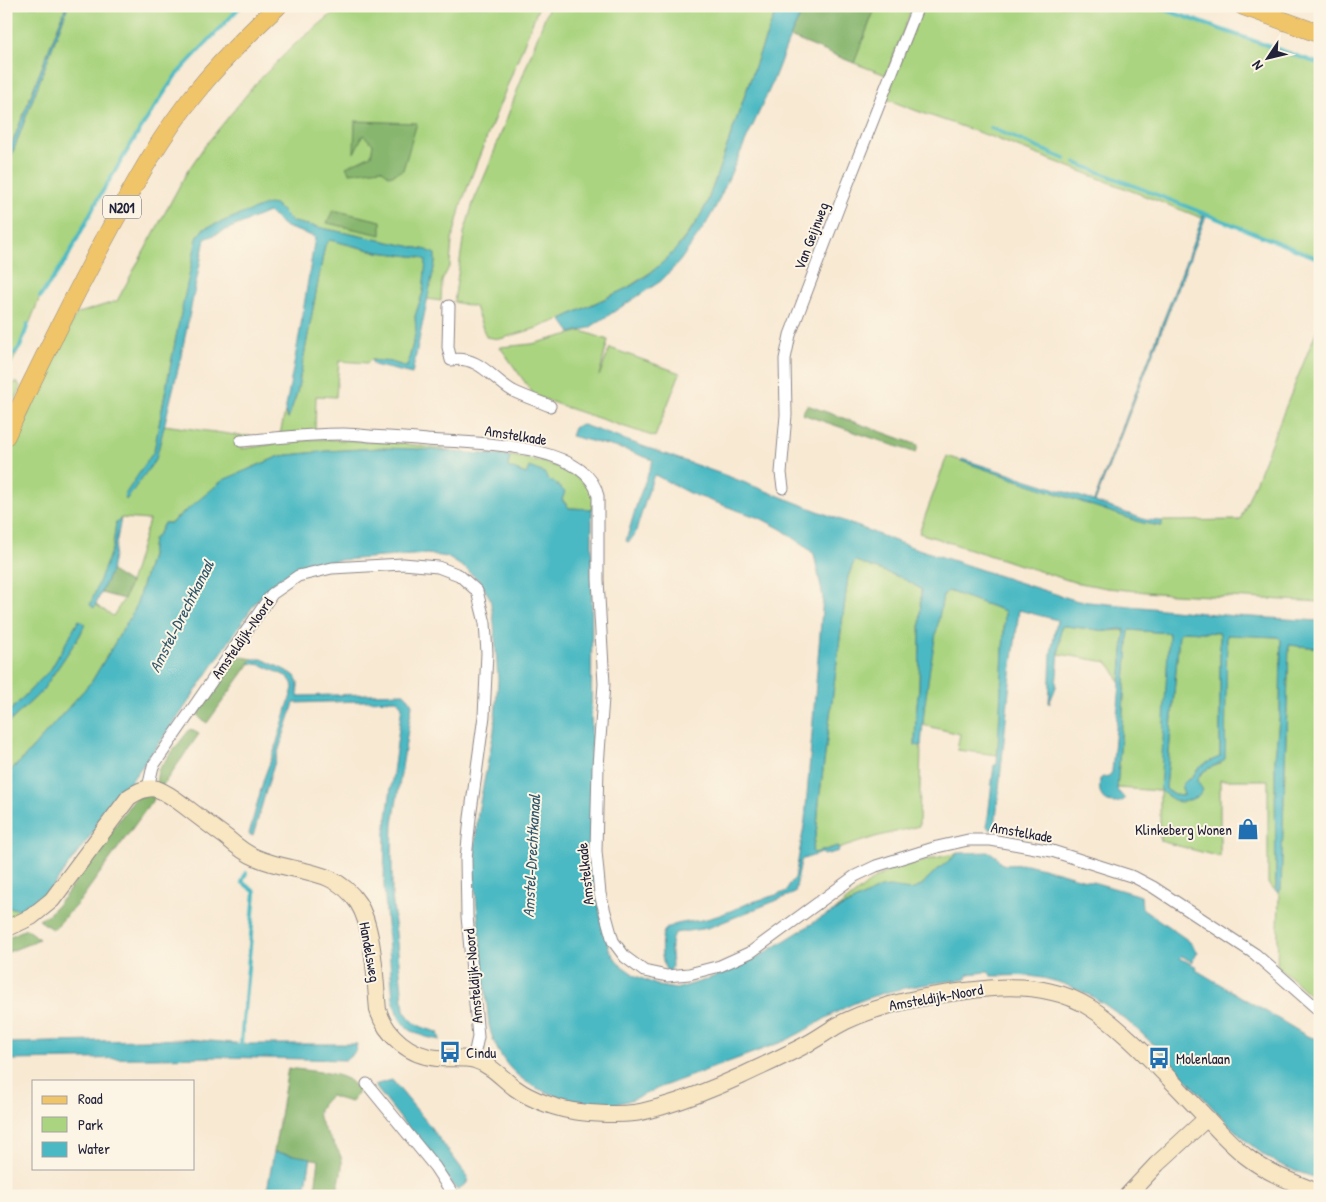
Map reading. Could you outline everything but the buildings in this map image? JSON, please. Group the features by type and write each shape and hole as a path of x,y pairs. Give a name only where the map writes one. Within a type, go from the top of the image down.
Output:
{"main road":[{"name":"N201","path":"6,436 89,268 142,171 168,130 223,59 278,6"},
{"path":"1243,6 1320,34"}],"street":[{"name":"Van Geijnweg","path":"783,488 782,473 786,415 785,359 790,335 918,6"},
{"path":"449,306 448,347 451,360 459,358 478,364 513,390 550,406"},
{"name":"Amstelkade","path":"241,441 304,435 346,434 511,446 562,459 578,468 591,480 598,496 598,580 604,684 598,766 596,842 600,894 613,941 625,956 644,971 667,976 689,974 720,966 751,952 855,876 876,866 937,847 968,840 991,840 1052,851 1134,877 1153,887 1256,954 1320,1011"},
{"name":"Amsteldijk-Noord","path":"148,788 153,766 272,594 298,576 332,568 403,564 438,567 459,575 477,591 485,623 487,654 484,716 466,859 467,916 478,1036 473,1060 492,1069 518,1090 547,1104 577,1112 636,1113 678,1102 718,1086 811,1042 843,1022 873,1009 906,1000 941,994 998,987 1024,987 1054,992 1078,1000 1106,1018 1144,1052 1206,1118 1246,1156 1268,1172 1320,1193"},
{"path":"6,929 30,917 52,900 129,797 138,791 148,788"},
{"name":"Handelsweg","path":"148,788 157,789 172,797 255,858 276,865 317,873 333,879 347,889 359,904 369,926 378,1010 389,1032 409,1049 424,1056 473,1060"},
{"path":"367,1084 436,1167 454,1196"},
{"path":"1127,1196 1157,1164 1206,1118"}],"green space":[{"path":"6,6 66,6 6,159"},
{"path":"68,6 241,6 176,75 139,131 98,199 66,260 40,297 20,347 6,375 6,170"},
{"path":"342,6 539,6 461,205 452,241 450,265 442,281 441,301 427,299 435,263 427,250 293,222 276,205 203,229 178,327 154,451 125,496 156,459 164,425 250,436 241,449 318,439 400,443 451,451 380,448 280,456 249,469 182,513 171,523 164,523 153,540 151,556 135,609 92,681 20,762 6,774 6,725 42,691 80,635 85,624 79,620 51,669 6,715 6,487 12,471 7,457 76,314 117,301 187,172 204,147 256,83 293,46","holes":["121,518 149,520 124,599 113,616 96,605 113,546 116,523"]},
{"path":"549,6 778,6 707,203 700,217 673,253 654,270 627,288 561,319 500,339 486,337 475,307 454,302 464,233 473,203"},
{"path":"805,6 876,6 854,63 790,37"},
{"path":"876,6 913,6 886,75 854,63"},
{"path":"924,6 1154,6 1320,64 1320,260 1206,214 1202,218 989,136 886,99"},
{"path":"355,121 417,123 403,170 390,176 381,169 350,173 346,167 371,155 373,144 363,135 354,153"},
{"path":"333,210 381,221 381,235 327,223"},
{"path":"330,240 378,252 420,257 427,260 423,292 415,316 416,331 407,367 391,362 371,360 367,363 339,361 336,397 316,396 315,431 280,434 285,412 287,418 297,393 325,245"},
{"path":"1320,322 1320,602 1156,593 1107,588 1074,582 919,533 947,456 1144,523 1161,526 1162,521 1240,520"},
{"path":"582,331 608,340 599,376 610,348 680,373 655,437 534,395 500,347 532,344"},
{"path":"15,382 20,386 20,390 6,417 7,393"},
{"path":"807,405 918,445 916,453 802,414"},
{"path":"510,456 546,463 567,471 586,484 595,493 592,509 569,508 548,480 507,467"},
{"path":"856,561 902,578 921,589 919,689 915,745 921,746 919,826 838,849 838,846 814,853 812,851 817,827 848,577"},
{"path":"111,571 130,583 124,599 101,593"},
{"path":"948,591 1005,611 998,755 957,750 960,734 923,725 930,660 943,596"},
{"path":"1061,627 1107,631 1125,630 1120,684 1115,672 1107,662 1059,654"},
{"path":"1129,630 1169,633 1161,791 1183,802 1191,798 1203,772 1221,764 1227,634 1278,637 1281,640 1280,710 1275,758 1276,891 1268,884 1268,780 1220,780 1220,857 1160,841 1160,791 1117,788"},
{"path":"1184,631 1220,633 1220,757 1206,763 1183,784 1184,795 1179,795 1166,789 1179,634"},
{"path":"1289,645 1320,648 1320,1004 1277,965"},
{"path":"237,656 253,659 207,723 199,717 199,711"},
{"path":"190,729 199,734 163,785 156,783 158,770"},
{"path":"144,795 155,797 79,902 53,930 39,920 49,914 65,896 134,799"},
{"path":"958,853 929,877 922,886 911,890 880,888 834,911 874,879 892,869"},
{"path":"6,907 28,911 6,923"},
{"path":"26,929 39,939 6,953 6,938"},
{"path":"288,1068 341,1076 359,1090 350,1102 330,1096 320,1108 320,1120 337,1148 342,1161 336,1196 314,1196 319,1160 274,1152"}],"water":[{"path":"66,6 68,6 6,170 6,159"},
{"path":"778,6 805,6 790,37 771,86 706,224 680,261 661,281 589,328 571,333 561,319 640,281 673,252 692,229 707,203"},
{"path":"268,204 276,205 293,222 427,250 435,254 435,263 412,374 374,365 371,360 391,362 407,367 416,331 415,316 423,292 426,260 420,257 378,252 330,240 325,245 297,393 288,419 285,412 315,237 286,227 268,212 205,239 180,361 156,459 126,500 124,496 154,451 197,238 203,229"},
{"path":"1204,214 1206,216 1095,502 1146,520 1162,521 1162,526 1143,523 961,461 962,459 1094,501"},
{"path":"580,424 730,477 903,544 1078,601 1235,616 1320,621 1320,648 1289,645 1281,889 1279,892 1276,891 1275,758 1280,710 1281,644 1281,640 1278,637 1227,635 1225,759 1205,770 1199,776 1197,781 1203,790 1198,797 1179,802 1160,791 1169,633 1129,630 1117,790 1125,799 1114,803 1103,799 1100,779 1109,776 1112,772 1125,630 1107,631 1061,627 1056,687 1049,704 1051,653 1057,620 1019,610 995,828 990,830 987,826 994,765 997,765 1005,611 948,591 943,596 930,667 921,746 915,745 919,688 921,589 902,578 856,561 848,577 817,827 812,851 815,853 838,846 839,851 824,855 822,853 803,859 795,893 708,928 675,933 671,945 672,967 670,971 667,971 663,963 661,944 663,933 668,927 711,918 749,903 786,892 790,883 795,878 805,820 823,597 814,554 801,543 762,519 689,493 655,475 635,534 630,541 626,541 637,503 653,460 626,450 571,436 574,428","holes":["1184,631 1220,633 1220,757 1198,769 1183,784 1184,795 1180,796 1166,789 1179,634"]},
{"name":"Amstel-Drechtkanaal","path":"380,448 510,456 508,467 526,474 529,467 545,473 548,480 553,481 565,492 562,500 569,508 592,509 591,850 594,888 609,949 619,964 636,976 659,986 676,989 702,981 729,971 760,956 821,918 880,888 889,887 911,890 921,886 958,853 990,852 997,857 1000,863 1006,865 1027,864 1141,896 1142,908 1189,941 1198,952 1192,962 1182,956 1180,958 1197,967 1196,970 1307,1036 1320,1040 1320,1179 1284,1166 1255,1148 1223,1119 1146,1037 1104,1004 1081,991 1057,982 1030,976 992,976 988,972 968,974 967,979 920,985 873,996 844,1008 787,1040 620,1103 604,1104 571,1099 554,1095 525,1081 502,1058 494,1043 489,1025 473,867 478,812 494,731 498,680 494,623 490,598 480,582 466,569 447,557 427,554 340,560 305,565 271,585 255,603 172,726 50,890 28,911 6,907 6,774 20,762 92,681 135,609 151,556 153,540 164,523 171,523 223,480 280,456"},
{"path":"121,518 111,571 94,608 90,605 113,546 116,523"},
{"path":"79,620 85,624 80,635 42,691 6,725 6,715 51,669"},
{"path":"253,659 262,659 295,676 298,682 298,696 404,693 409,698 412,705 393,824 392,895 404,1010 418,1025 438,1032 440,1040 422,1036 408,1028 399,1017 393,999 384,886 385,832 402,706 397,700 294,703 253,836 249,834 264,778 275,749 293,688 288,677 262,665 249,663"},
{"path":"188,1039 245,1044 357,1044 355,1052 346,1060 221,1057 6,1060 6,1043"},
{"path":"392,1080 468,1177 467,1183 457,1190 374,1085"},
{"path":"274,1152 311,1158 304,1196 266,1196"}],"waterway":[{"path":"40,297 66,260 98,199 139,131 176,75 241,6"},
{"path":"1154,6 1320,64"},
{"path":"991,128 1065,159"},
{"path":"1076,163 1320,259"},
{"path":"6,362 20,347 28,324"},
{"path":"241,1043 255,892 242,882 246,873"}],"place":[{"name":"Klinkeberg Wonen","path":"1248,829"},
{"name":"Cindu","path":"450,1052"},
{"name":"Molenlaan","path":"1159,1058"}]}
